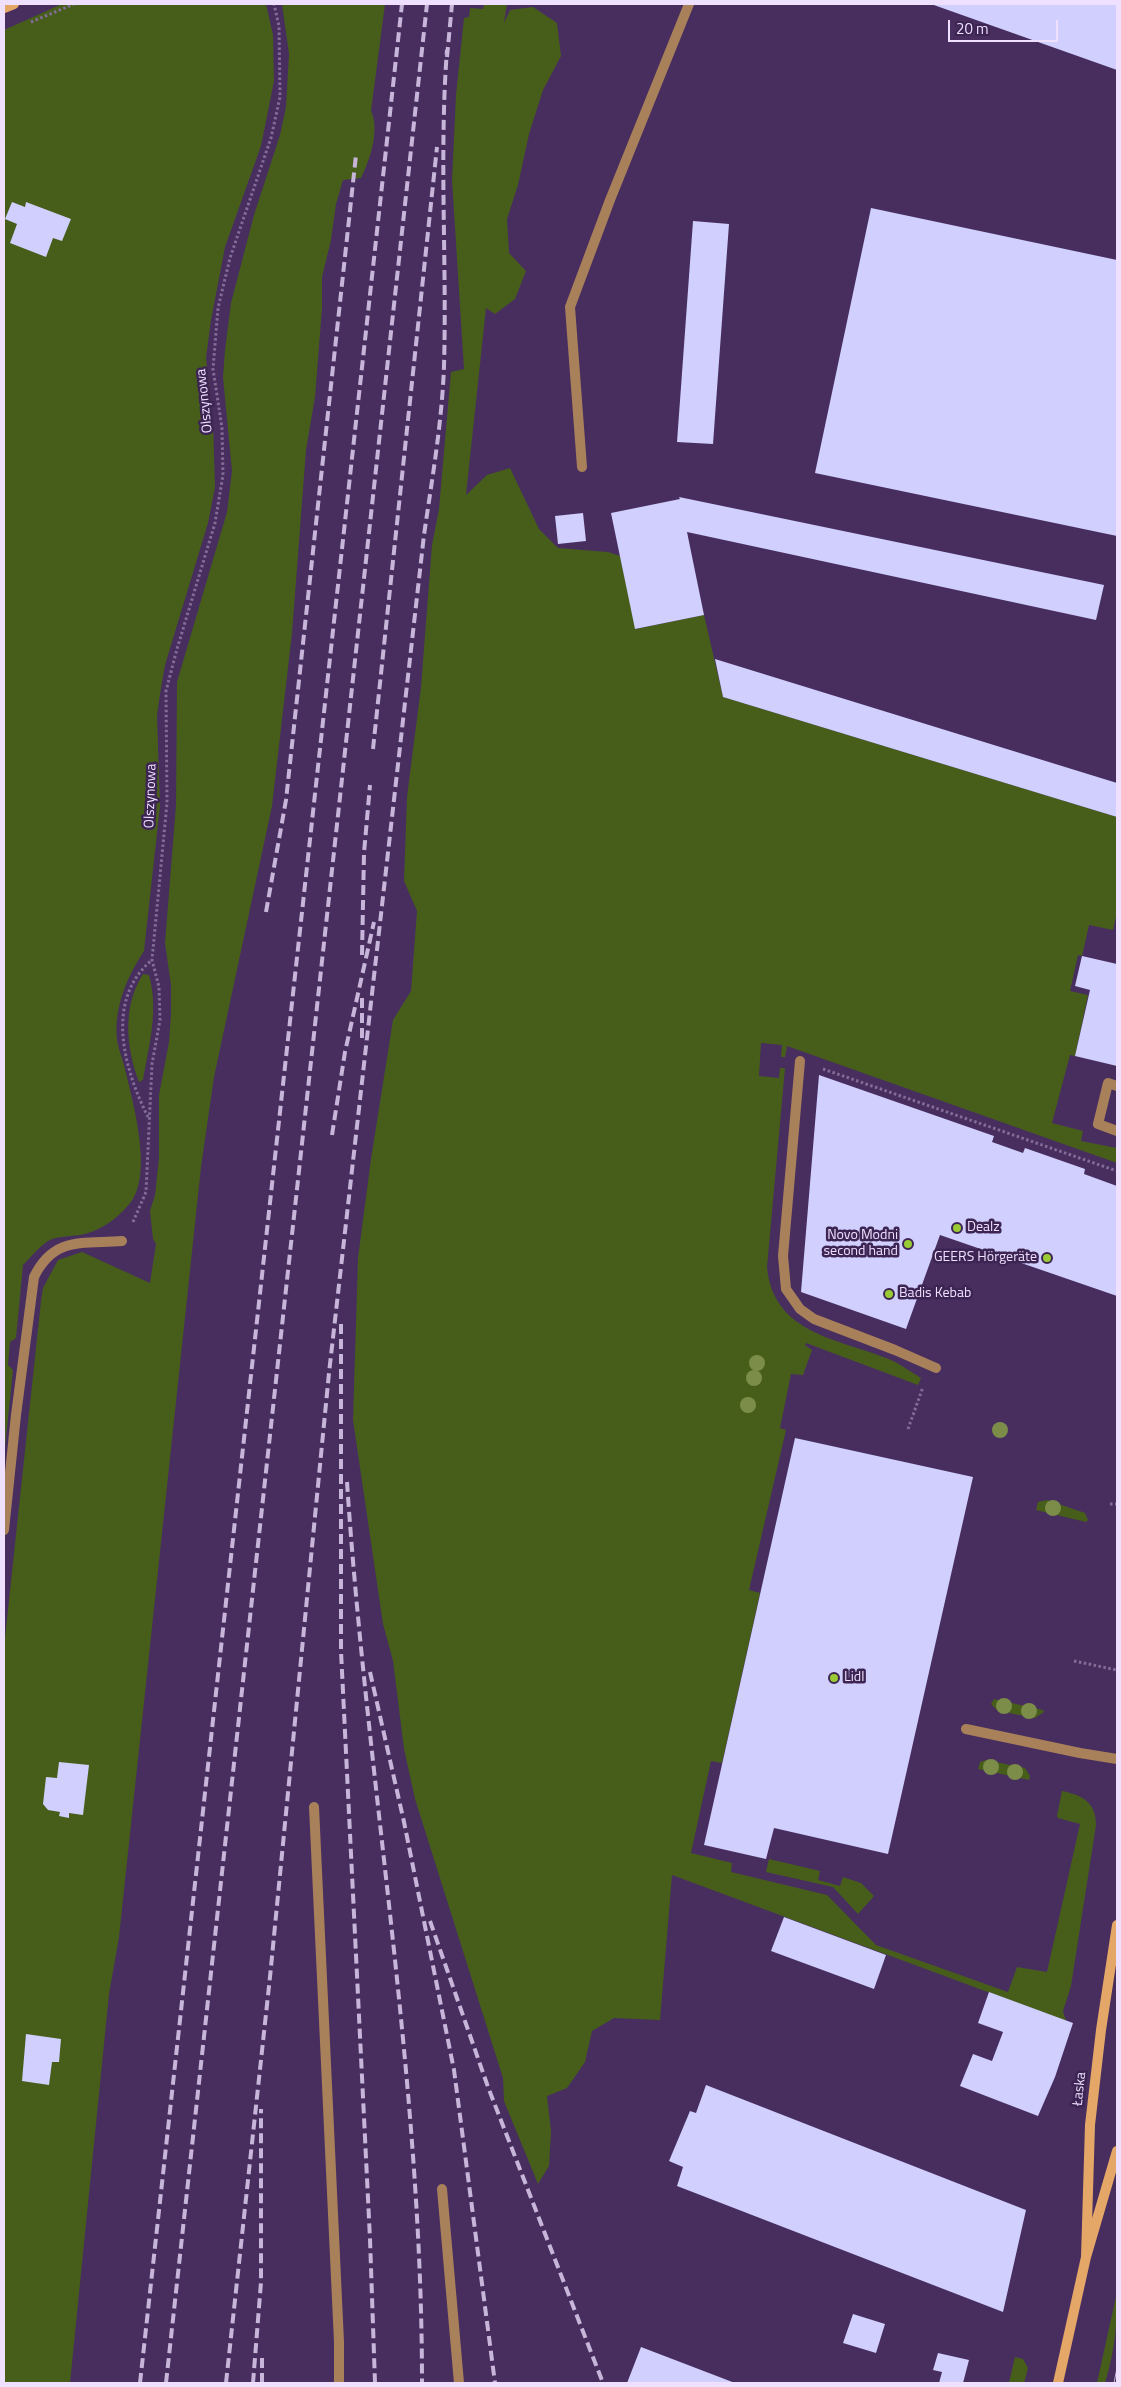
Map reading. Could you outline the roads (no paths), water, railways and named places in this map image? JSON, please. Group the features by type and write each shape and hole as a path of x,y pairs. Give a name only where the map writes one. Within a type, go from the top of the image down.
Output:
{"main road":[{"path":"4,8 14,4"},
{"name":"Łaska","path":"1086,2258 1090,2125 1101,2030 1117,1925"},
{"name":"Łaska","path":"1058,2383 1086,2258 1117,2151"}],"street":[{"path":"582,468 570,307 610,200 689,4"},
{"path":"800,1061 783,1256 786,1289 800,1309 814,1319 936,1368"},
{"path":"1117,1086 1108,1083 1098,1124 1117,1131"},
{"path":"4,1530 16,1415 34,1277 40,1265 51,1252 66,1246 122,1241"},
{"path":"966,1729 1117,1759"},
{"path":"314,1807 339,2342 339,2383"},
{"path":"442,2189 459,2383"}],"tram line":[{"path":"1114,2383 1117,2368"}],"railway":[{"path":"140,2383 402,4"},
{"path":"166,2383 427,4"},
{"path":"447,57 452,4"},
{"path":"226,2383 270,1977 329,1373 424,535 441,409 445,327 443,168 447,50"},
{"path":"373,749 437,147"},
{"path":"266,912 286,800 356,155"},
{"path":"362,955 364,853 370,785"},
{"path":"332,1135 345,1052 374,922"},
{"path":"362,998 362,1038"},
{"path":"341,1324 341,1651 370,2239 375,2383"},
{"path":"347,1482 367,1707 404,2045 420,2270 422,2383"},
{"path":"370,1672 404,1822 454,2070 495,2383"},
{"path":"430,1921 488,2087 603,2383"},
{"path":"253,2383 261,2282 261,2109"},
{"path":"262,2356 262,2383"}],"place":[{"name":"Dealz","path":"957,1228"},
{"name":"Novo Modni second hand","path":"908,1244"},
{"name":"GEERS Hörgeräte","path":"1047,1258"},
{"name":"Badis Kebab","path":"889,1294"},
{"name":"Lidl","path":"834,1678"}]}
